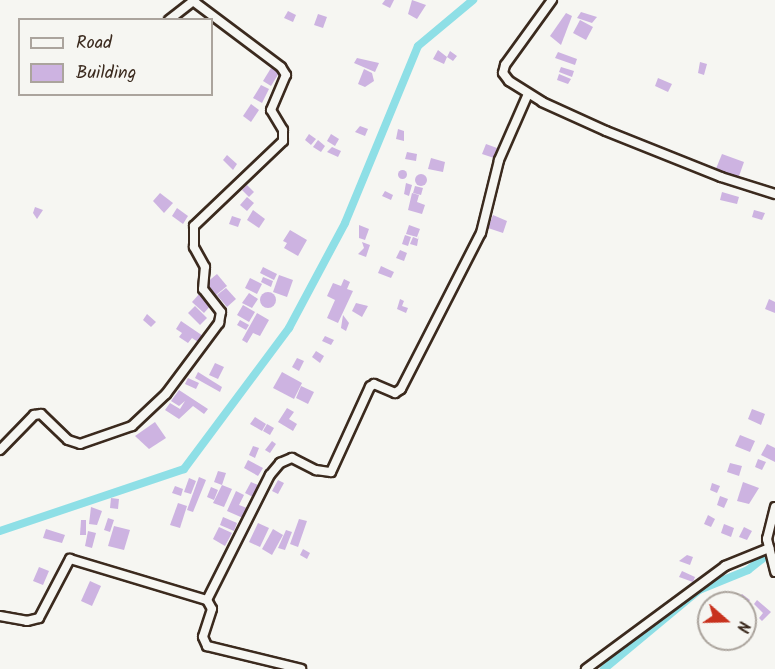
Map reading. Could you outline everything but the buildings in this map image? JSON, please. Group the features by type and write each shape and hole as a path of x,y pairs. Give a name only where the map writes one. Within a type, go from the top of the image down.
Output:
{"street":[{"path":"552,0 505,65 503,73 528,94 650,150 775,194"},
{"path":"0,450 34,415 41,414 68,440 80,444 132,426 166,394 219,323 221,312 203,289 206,267 194,247 194,226 283,141 283,130 271,110 286,75 281,67 194,1 172,18"},
{"path":"207,600 270,475 280,463 292,458 316,470 332,472 370,387 374,384 395,393 401,389 481,233 499,160 528,94"},
{"path":"775,507 767,530 775,572"},
{"path":"586,669 725,566 769,548"},
{"path":"0,616 27,621 39,618 70,559 207,600 212,609 203,637 207,646 301,669"}],"waterway":[{"path":"0,531 184,469 289,328 345,223 418,46 473,0"},
{"path":"604,669 699,590 748,570 775,549"}]}
